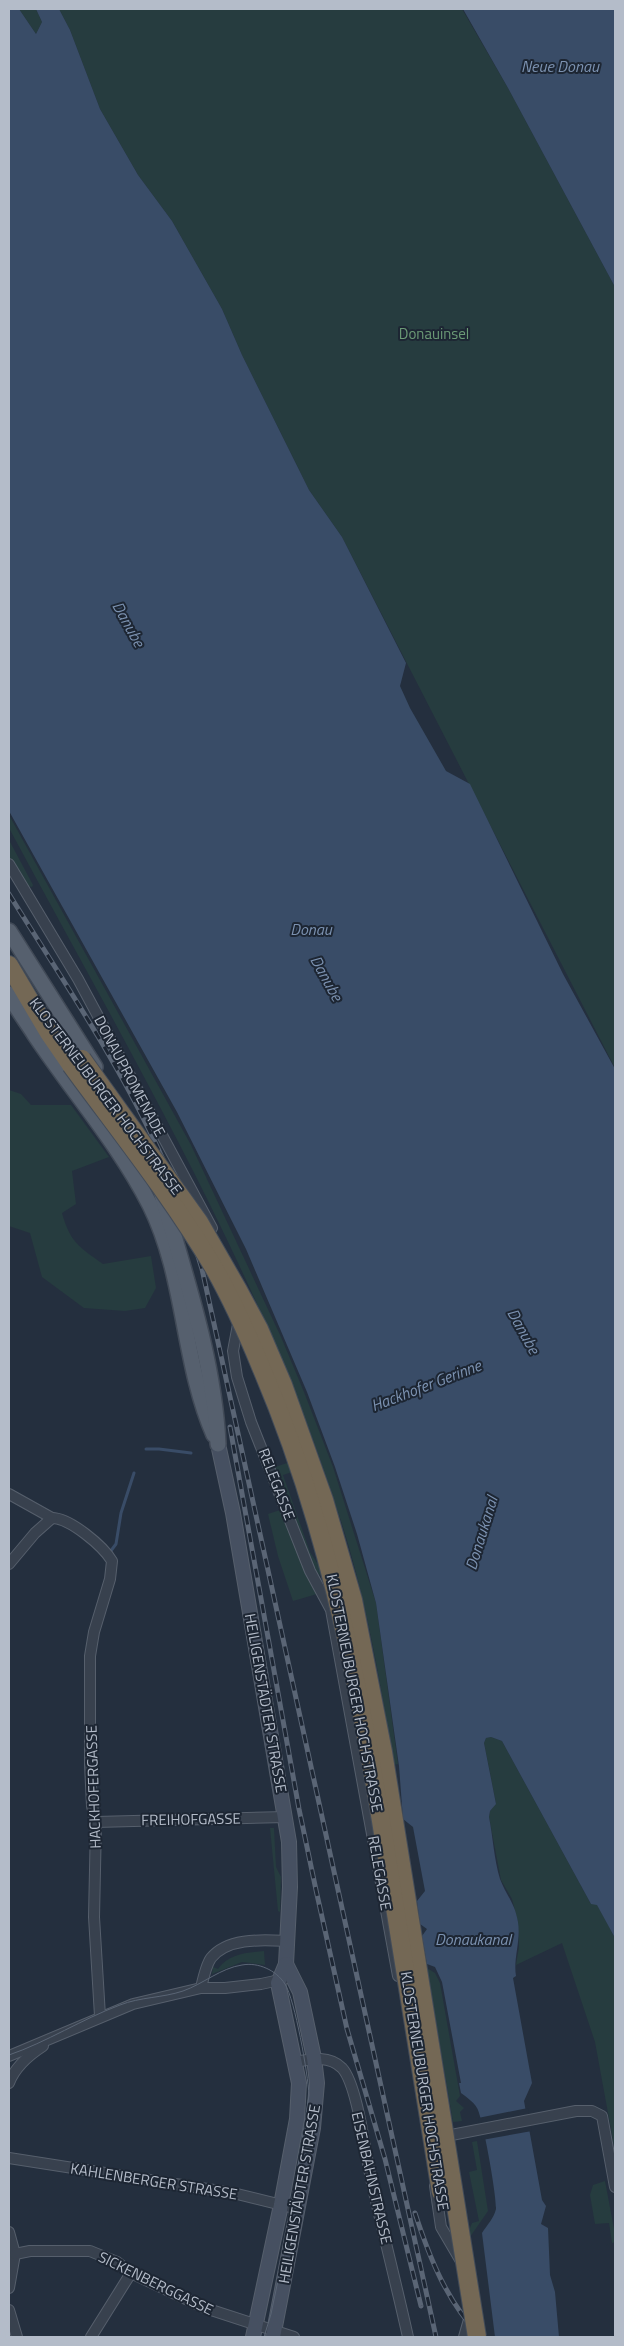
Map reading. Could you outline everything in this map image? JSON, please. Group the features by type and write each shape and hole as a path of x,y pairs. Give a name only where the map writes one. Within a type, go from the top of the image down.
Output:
{"highway":[{"path":"9,965 15,990"},
{"name":"KLOSTERNEUBURGER HOCHSTRASSE","path":"15,990 49,1033 165,1193 214,1269 247,1334 278,1407 305,1481 340,1603 363,1713 465,2337"},
{"name":"KLOSTERNEUBURGER HOCHSTRASSE","path":"15,990 82,1059 199,1222 259,1329 307,1450 351,1593 368,1672 410,1918 477,2337"}],"main road":[{"path":"9,931 134,1127 159,1186 196,1314 216,1410 218,1444"},
{"path":"15,990 60,1074 124,1160 150,1206 165,1244 188,1335 203,1410 218,1444"},
{"name":"HEILIGENSTÄDTER STRASSE","path":"218,1444 233,1513 286,1817 289,1842 290,1887 286,1964 279,1980 280,1997 299,2083 297,2119 282,2205 254,2331"},
{"name":"HEILIGENSTÄDTER STRASSE","path":"274,2334 316,2111 317,2083 314,2058 300,1992 286,1964"}],"street":[{"name":"DONAUPROMENADE","path":"9,864 78,979 244,1292"},
{"name":"RELEGASSE","path":"244,1292 233,1351 237,1377 252,1422 310,1571 331,1610 415,2079 429,2130 436,2142"},
{"path":"9,1494 52,1518 9,1564"},
{"name":"HACKHOFERGASSE","path":"52,1518 64,1521 97,1543 112,1561 110,1579 94,1632 90,1656 90,1764 92,1806 96,1822 94,1917 100,2016"},
{"name":"FREIHOFGASSE","path":"96,1822 286,1817"},
{"path":"201,1988 210,1959 220,1950 252,1940 287,1942"},
{"path":"9,2056 100,2016 133,2004 201,1988 225,1988 279,1980 293,1976"},
{"path":"10,2077 33,2052 51,2039"},
{"name":"EISENBAHNSTRASSE","path":"295,2062 314,2058 329,2060 338,2065 347,2076 361,2128 408,2337"},
{"path":"9,2063 10,2077"},
{"path":"465,2337 475,2298 471,2276 452,2248 441,2227 433,2174 436,2142 443,2135 576,2111 592,2111 602,2116 615,2187"},
{"name":"KAHLENBERGER STRASSE","path":"9,2158 233,2193 298,2209"},
{"path":"9,2232 15,2254 9,2288"},
{"name":"SICKENBERGGASSE","path":"15,2254 30,2251 90,2251 117,2262 131,2273 254,2331 294,2337"},
{"path":"91,2337 131,2273"},
{"path":"9,2310 17,2337"}],"green space":[{"path":"19,9 36,9 42,22 36,34"},
{"name":"Donauinsel","path":"59,9 462,9 508,88 615,287 615,1068 342,537 309,490 242,355 222,309 172,221 138,175 100,109 70,30"},
{"path":"9,815 191,1145 281,1337 304,1392 333,1467 376,1603 398,1764 394,1765 365,1608 349,1546 307,1425 271,1337 232,1250 190,1164 9,828"},
{"path":"9,840 33,885 32,887 28,886 9,856"},
{"path":"9,1090 21,1094 31,1105 71,1105 109,1157 72,1171 76,1204 62,1213 68,1231 76,1243 103,1264 151,1256 156,1288 145,1308 125,1311 84,1308 42,1277 30,1233 9,1226"},
{"path":"290,1462 292,1472 283,1475 310,1552 325,1575 320,1575 314,1570 275,1467"},
{"path":"280,1510 317,1594 293,1601 278,1556 268,1514"},
{"path":"491,1737 502,1741 591,1904 597,1904 615,1938 615,2151 595,2042 562,1943 516,1965 519,1947 518,1922 512,1899 501,1880 489,1817 490,1811 496,1803 484,1743 486,1738"},
{"path":"270,1828 274,1828 276,1867 281,1877 280,1912 278,1911"},
{"path":"264,1951 265,1965 242,1962 212,1974 213,1967 218,1969 232,1957"},
{"path":"427,1968 435,1973 440,1983 460,2096 456,2101 464,2108 460,2112 462,2121 453,2122"},
{"path":"477,2141 488,2211 470,2237 472,2223 479,2221 469,2172 477,2170 472,2142"},
{"path":"605,2181 615,2242 605,2246 612,2243 609,2223 595,2224 590,2195 593,2185"}],"water":[{"name":"Donau","path":"9,9 19,9 36,34 42,22 36,9 59,9 70,30 100,109 138,175 172,221 222,309 242,355 309,490 342,537 406,663 400,686 410,708 446,771 470,784 563,974 615,1069 615,1938 597,1905 591,1904 502,1741 491,1737 486,1738 484,1743 496,1804 490,1811 489,1817 496,1864 500,1879 517,1915 519,1929 515,1963 516,1976 513,1978 532,2083 524,2101 542,2200 546,2206 541,2224 548,2228 550,2275 555,2292 559,2337 495,2337 482,2233 496,2209 489,2158 483,2126 477,2108 472,2101 461,2093 459,2083 461,2083 442,1982 435,1967 427,1964 422,1936 427,1929 420,1924 417,1901 425,1891 413,1827 403,1819 399,1766 376,1603 357,1534 335,1467 307,1392 246,1249 177,1112 9,811"},
{"name":"Neue Donau","path":"463,9 615,9 615,287 508,88"}],"pier":[{"path":"528,2108 532,2131 482,2140 478,2118"}],"waterway":[{"name":"Hackhofer Gerinne","path":"146,1449 191,1453"},
{"name":"Hackhofer Gerinne","path":"110,1552 116,1544 121,1513 134,1473"}],"tram line":[{"path":"9,2055 120,2005 135,2000 183,1991 234,1967 248,1964 260,1966 272,1971 281,1979 289,1993 297,2021 309,2095 286,2242 271,2314 264,2337"}],"railway":[{"path":"9,894 91,1025 148,1127 175,1188 202,1269 436,2337"},
{"path":"230,1427 299,1809 316,1890 347,2029 385,2159 421,2306"},
{"path":"415,2213 427,2247 449,2295 469,2324 481,2337"}],"water label":[{"name":"Danube","path":"129,624"},
{"name":"Danube","path":"327,978"},
{"name":"Danube","path":"524,1331"},
{"name":"Donaukanal","path":"481,1533"},
{"name":"Donaukanal","path":"473,1939"}]}
